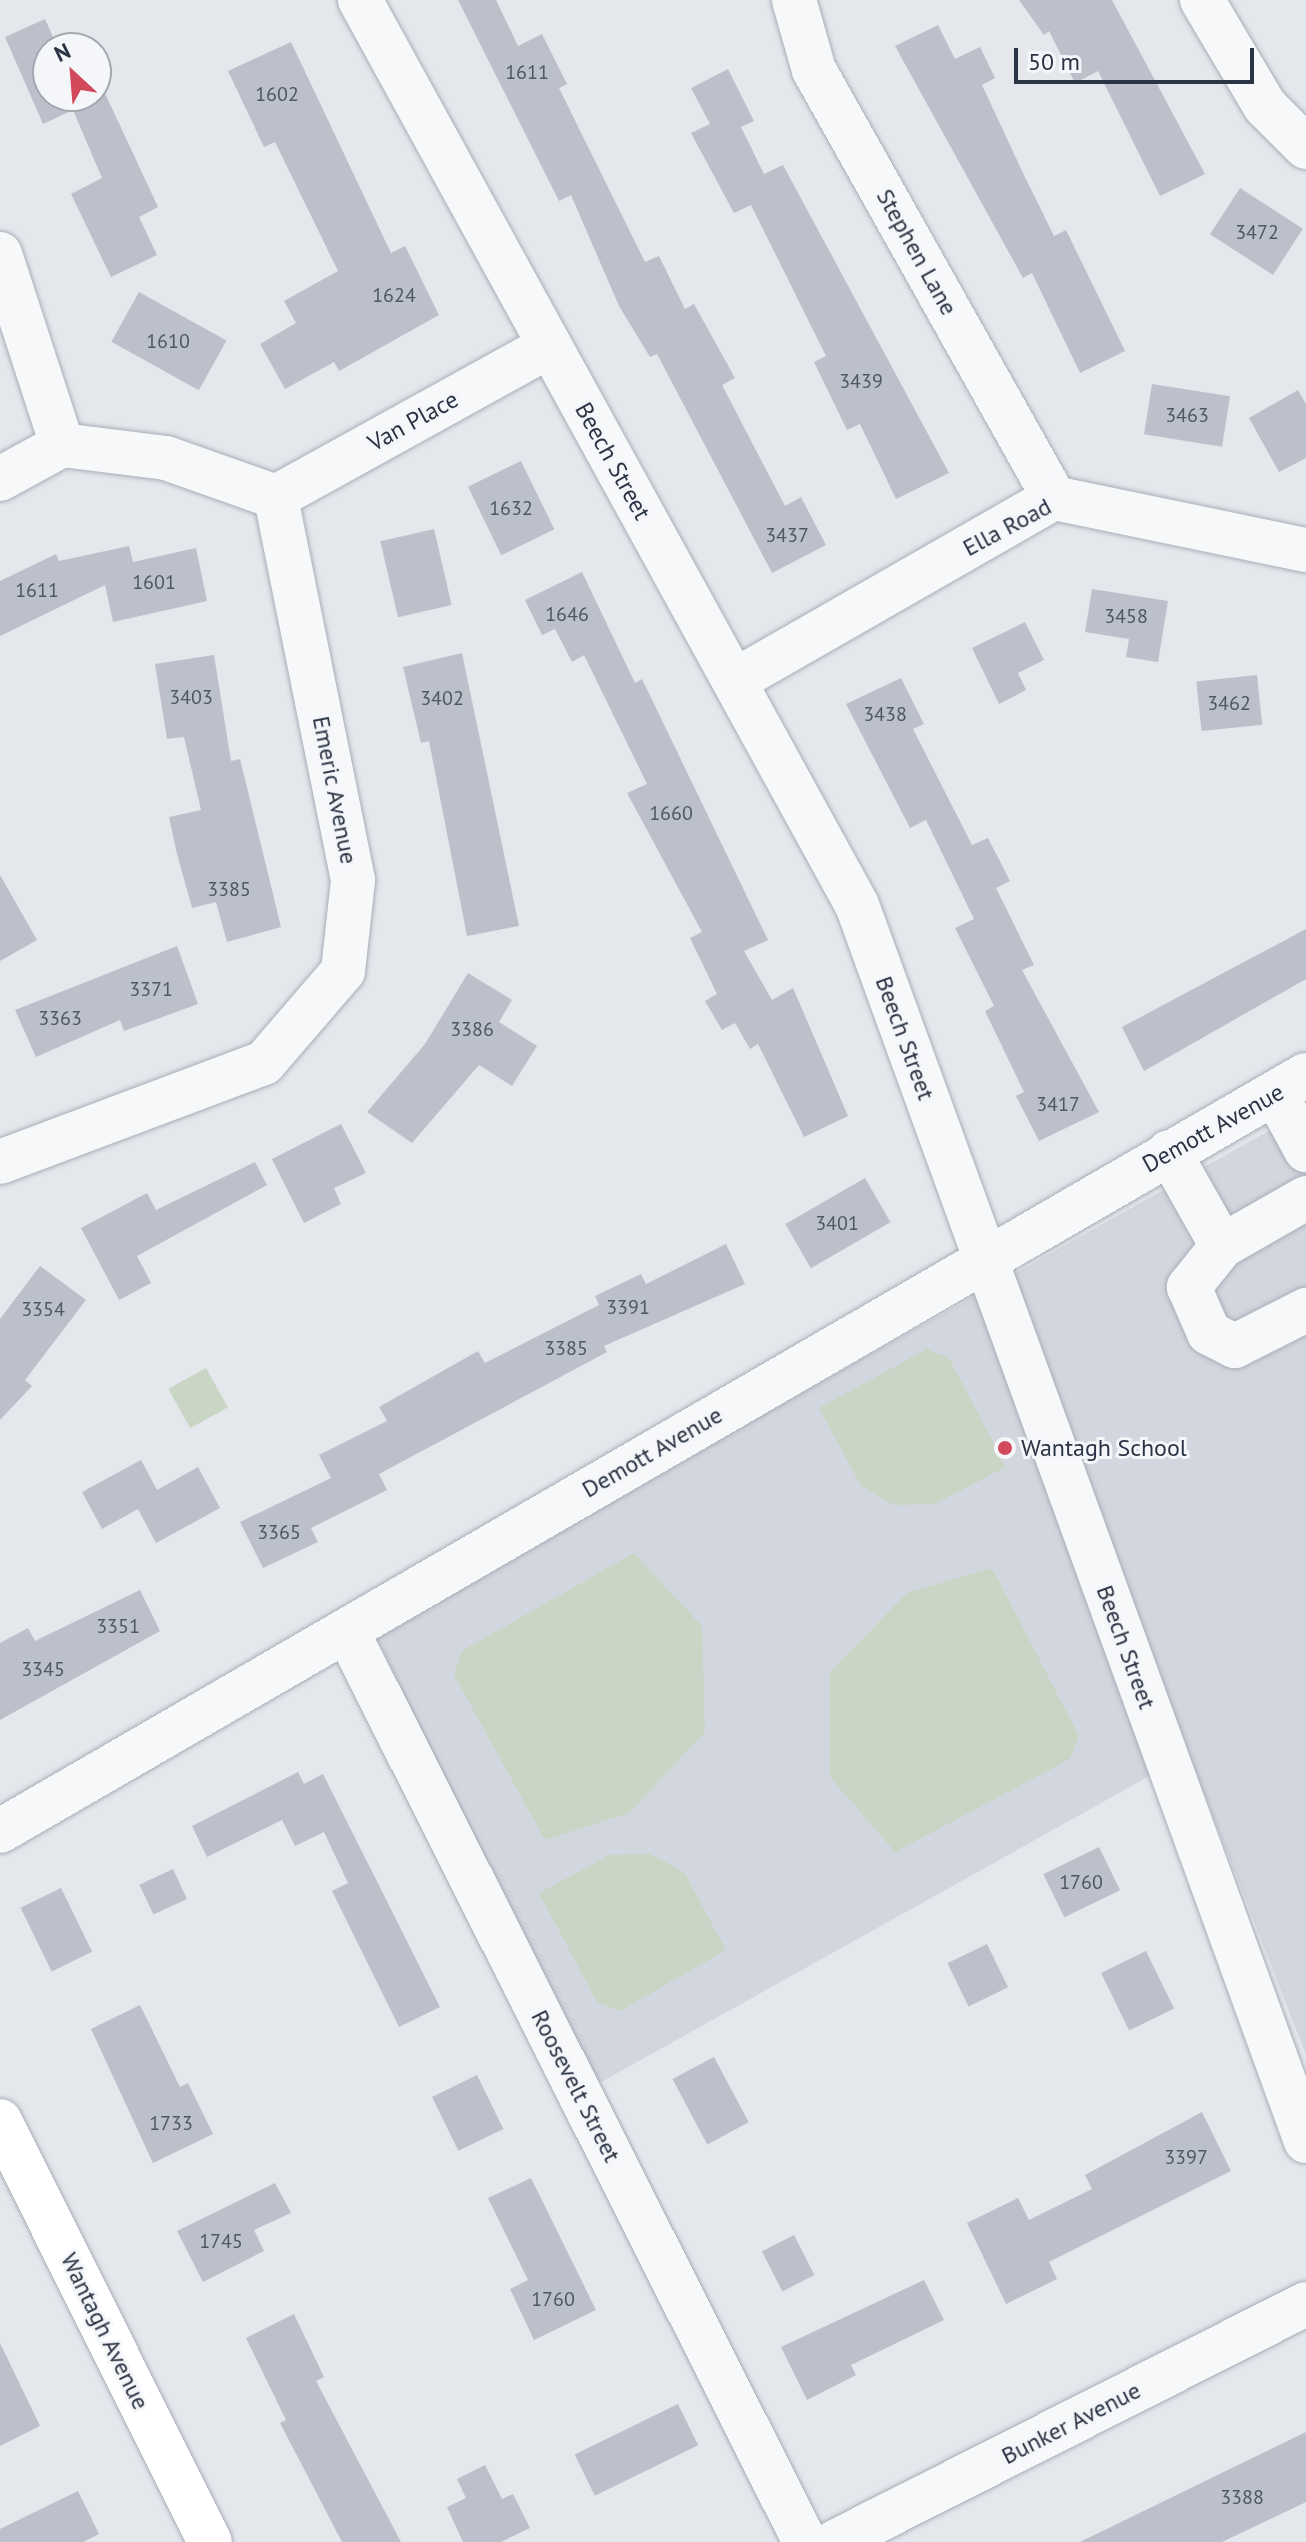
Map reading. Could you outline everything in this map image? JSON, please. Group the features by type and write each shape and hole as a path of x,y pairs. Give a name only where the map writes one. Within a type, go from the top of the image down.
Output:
{"main road":[{"name":"Wantagh Avenue","path":"0,2121 210,2542"}],"street":[{"name":"Beech Street","path":"360,0 857,905 1306,2141"},
{"name":"Stephen Lane","path":"794,0 814,70 1054,498"},
{"path":"1202,0 1265,106 1306,147"},
{"path":"0,254 62,445"},
{"name":"Van Place","path":"276,497 549,346"},
{"path":"0,479 62,445 166,458 276,497"},
{"name":"Emeric Avenue","path":"0,1162 264,1063 343,971 353,880 276,497"},
{"name":"Ella Road","path":"736,680 1054,498 1306,550"},
{"path":"1290,1084 1306,1150"},
{"name":"Demott Avenue","path":"0,1831 984,1257 1290,1084"},
{"path":"1169,1152 1222,1246"},
{"path":"1306,1198 1222,1246 1189,1287 1209,1333 1235,1346 1306,1310"},
{"name":"Roosevelt Street","path":"347,1631 805,2542"},
{"name":"Bunker Avenue","path":"835,2542 1306,2304"}],"shaded area":[{"name":"Wantagh School","path":"1306,1110 1306,2055 1189,1754 594,2086 374,1633"}],"green space":[{"path":"927,1349 949,1358 1006,1467 934,1504 894,1505 861,1486 819,1408"},
{"path":"206,1368 228,1407 190,1428 168,1389"},
{"path":"634,1553 702,1626 705,1732 629,1813 545,1840 454,1675 462,1651"},
{"path":"992,1568 1079,1736 1070,1759 895,1852 830,1777 830,1672 907,1593"},
{"path":"650,1854 684,1872 726,1950 620,2011 597,2002 539,1893 610,1855"}],"building":[{"path":"458,0 496,0 518,46 542,34 567,84 559,88 645,262 659,256 685,309 694,304 735,378 722,385 785,506 801,497 826,545 772,573 657,354 650,357 619,306 571,195 559,201"},
{"path":"1019,0 1112,0 1205,174 1160,196 1098,71 1075,83 1049,31 1044,35"},
{"path":"45,19 51,32 32,32 32,99 5,37"},
{"path":"938,25 955,59 980,47 995,78 982,85 1023,173 1054,236 1066,230 1125,351 1080,373 1032,273 1023,278 895,46"},
{"path":"291,42 391,253 405,246 439,315 339,371 334,362 285,389 260,344 296,323 284,301 338,271 275,142 264,147 228,71"},
{"path":"728,69 754,121 741,127 764,174 783,165 949,473 896,499 860,424 847,430 814,362 826,356 751,205 734,213 691,133 710,124 691,88"},
{"path":"112,108 158,207 139,217 157,255 111,277 71,194 102,178 74,112 112,112"},
{"path":"38,112 69,112 43,124"},
{"path":"1240,188 1303,229 1273,275 1210,234"},
{"path":"139,292 226,340 199,390 111,342"},
{"path":"1152,384 1230,396 1222,447 1144,434"},
{"path":"1298,390 1306,404 1306,458 1279,472 1249,418"},
{"path":"521,461 554,529 501,555 468,487"},
{"path":"434,529 452,605 398,617 380,541"},
{"path":"129,546 133,562 196,548 207,601 113,622 105,585 0,636 0,581 56,554 59,561"},
{"path":"582,572 635,683 642,679 768,940 744,951 772,1000 793,988 848,1116 804,1137 758,1044 750,1049 735,1023 722,1030 705,1001 717,994 690,938 702,932 627,793 647,784 584,655 572,662 555,629 542,635 525,600"},
{"path":"1092,589 1168,601 1158,662 1126,657 1129,639 1085,632"},
{"path":"1025,622 1044,660 1018,673 1026,690 999,704 972,648"},
{"path":"462,653 519,926 467,936 429,741 421,743 403,667"},
{"path":"214,655 231,761 240,759 281,927 227,942 216,902 192,908 177,854 169,817 201,810 184,737 167,739 155,664"},
{"path":"1257,675 1262,725 1202,731 1196,681"},
{"path":"901,678 924,724 913,729 972,845 988,838 1010,881 996,888 1034,965 1022,970 1099,1112 1039,1141 1016,1096 1024,1092 985,1011 994,1006 955,928 974,919 926,820 910,828 846,704"},
{"path":"0,875 37,940 0,961"},
{"path":"1306,929 1306,979 1144,1071 1122,1027"},
{"path":"177,946 198,1004 124,1031 120,1020 36,1057 15,1010"},
{"path":"468,973 512,1000 499,1022 537,1046 512,1086 479,1065 412,1143 367,1112 425,1044"},
{"path":"341,1124 366,1173 334,1188 341,1204 304,1223 272,1159"},
{"path":"255,1162 267,1185 137,1256 151,1283 119,1300 81,1228 147,1193 156,1210"},
{"path":"865,1178 890,1222 811,1268 785,1224"},
{"path":"726,1244 745,1284 604,1346 607,1352 379,1474 387,1490 311,1528 318,1542 263,1568 240,1522 331,1478 319,1455 387,1421 379,1407 478,1351 485,1363 599,1305 595,1296 641,1274 646,1284"},
{"path":"40,1266 86,1300 25,1380 32,1386 0,1420 0,1319"},
{"path":"141,1460 157,1490 198,1467 220,1508 156,1543 138,1509 102,1529 82,1492"},
{"path":"140,1590 160,1631 0,1720 0,1643 28,1628 35,1641"},
{"path":"298,1772 304,1784 323,1774 440,2007 399,2027 332,1891 348,1883 324,1832 295,1846 282,1820 207,1857 192,1826"},
{"path":"1099,1847 1120,1890 1064,1917 1043,1874"},
{"path":"173,1869 187,1899 153,1915 139,1885"},
{"path":"61,1888 92,1952 52,1972 21,1908"},
{"path":"987,1944 1008,1987 968,2006 947,1963"},
{"path":"1146,1951 1174,2009 1129,2030 1101,1973"},
{"path":"140,2005 180,2087 188,2083 213,2134 153,2163 91,2029"},
{"path":"714,2057 749,2122 707,2144 673,2079"},
{"path":"477,2075 503,2129 458,2151 432,2097"},
{"path":"1202,2112 1231,2171 1049,2262 1057,2279 1006,2304 967,2223 1018,2198 1029,2220 1092,2189 1085,2175"},
{"path":"531,2178 596,2310 534,2340 510,2289 528,2280 488,2198"},
{"path":"275,2183 291,2213 254,2230 264,2251 203,2282 177,2231"},
{"path":"794,2235 814,2275 782,2291 762,2251"},
{"path":"924,2280 944,2320 851,2365 856,2375 807,2400 781,2347"},
{"path":"294,2314 324,2377 316,2381 401,2542 342,2542 280,2423 286,2420 246,2338"},
{"path":"0,2343 40,2426 0,2446"},
{"path":"678,2404 698,2445 595,2496 575,2454"},
{"path":"1306,2432 1306,2502 1222,2542 1080,2542"},
{"path":"485,2465 502,2499 513,2494 530,2528 501,2542 463,2542 447,2507 466,2498 457,2479"},
{"path":"78,2491 99,2534 83,2542 0,2542 0,2529"}],"place":[{"name":"Wantagh School","path":"1005,1448"}]}
